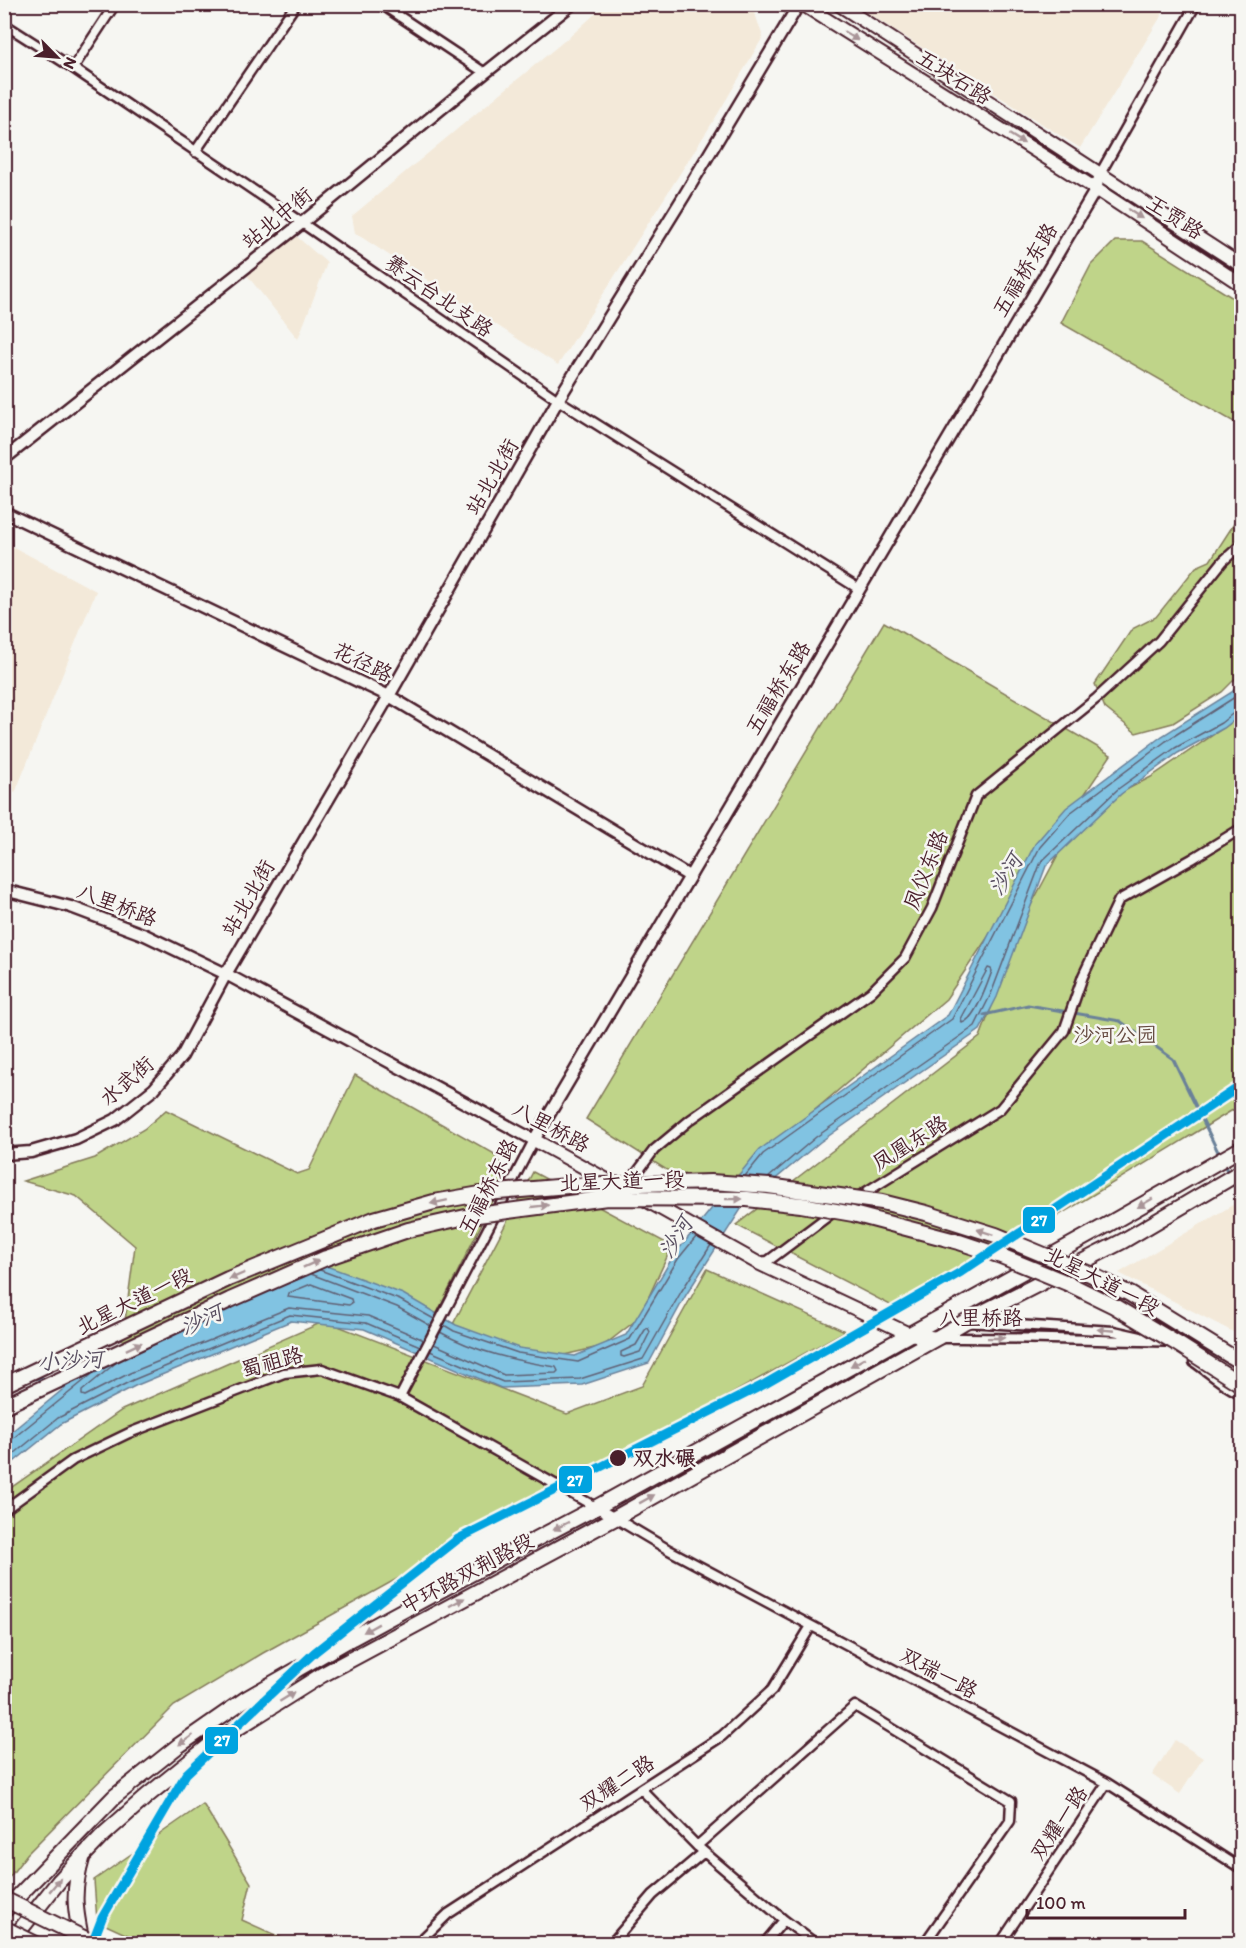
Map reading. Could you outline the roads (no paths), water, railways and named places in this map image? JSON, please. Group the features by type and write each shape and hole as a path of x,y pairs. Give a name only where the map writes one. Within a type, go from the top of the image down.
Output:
{"main road":[{"name":"五块石路","path":"800,4 1091,186"},
{"name":"五块石路","path":"838,4 1100,174"},
{"name":"王贾路","path":"1100,174 1242,266"},
{"name":"王贾路","path":"1091,186 1242,285"},
{"name":"八里桥路","path":"534,1140 756,1262 909,1334 937,1338"},
{"name":"中环路双荆路段","path":"5,1905 114,1797 178,1746 247,1698 477,1570 597,1508 1242,1148"},
{"name":"中环路双荆路段","path":"9,1944 12,1930 30,1916 59,1881 103,1835 147,1796 209,1746 322,1675 615,1518 964,1322 1123,1241 1242,1171"},
{"name":"北星大道一段","path":"4,1385 228,1279 374,1220 434,1202 486,1193 568,1186 699,1183 770,1186 882,1202 926,1213 996,1236 1090,1274 1130,1294 1242,1363"},
{"name":"北星大道一段","path":"4,1406 230,1300 326,1258 408,1230 470,1216 607,1198 747,1199 801,1205 854,1214 959,1242 1001,1256 1095,1297 1176,1343 1242,1385"},
{"path":"82,1857 75,1880 75,1908 88,1943"},
{"path":"5,1905 88,1943"},
{"path":"5,1905 88,1943"},
{"path":"4,1923 36,1944"},
{"path":"12,1930 43,1944"}],"street":[{"path":"73,68 115,4"},
{"path":"195,152 296,4"},
{"path":"381,4 485,73"},
{"name":"站北中街","path":"4,459 302,223 572,4"},
{"name":"站北北街","path":"226,974 389,696 558,400 800,4"},
{"path":"1184,4 1195,7"},
{"name":"五福桥东路","path":"400,1397 534,1140 859,589 1195,7"},
{"name":"赛云台北支路","path":"4,24 302,223 558,400 859,589"},
{"name":"花径路","path":"4,512 389,696 689,876"},
{"name":"凤仪东路","path":"625,1189 654,1150 690,1120 871,992 905,958 932,908 976,796 1097,698 1159,641 1223,561 1242,544"},
{"name":"凤凰东路","path":"756,1262 768,1261 832,1214 1000,1109 1064,1031 1083,976 1119,900 1242,828"},
{"name":"八里桥路","path":"4,890 71,907 145,935 226,974 534,1140"},
{"name":"水武街","path":"4,1154 31,1152 76,1139 115,1120 154,1089 182,1056 226,974"},
{"name":"八里桥路","path":"964,1322 1114,1330 1193,1347 1242,1373"},
{"name":"八里桥路","path":"937,1338 1029,1337 1083,1341 1193,1342 1242,1358"},
{"name":"八里桥路","path":"1163,1341 1232,1390 1242,1394"},
{"name":"蜀祖路","path":"4,1510 73,1460 129,1433 284,1373 322,1369 400,1397 615,1518"},
{"name":"双瑞一路","path":"615,1518 669,1550 1107,1783 1242,1869"},
{"name":"双耀二路","path":"417,1944 448,1914 722,1736 772,1690 811,1626"},
{"path":"611,1944 653,1895 855,1706 1011,1801 1010,1821 924,1944"},
{"name":"双耀一路","path":"1000,1944 1107,1783"},
{"path":"641,1789 701,1849 784,1920 816,1944"},
{"path":"764,1944 784,1920"}],"water":[{"name":"沙河","path":"1241,682 1241,715 1224,728 1178,753 1121,794 1046,866 997,997 980,1030 820,1142 743,1206 686,1295 649,1363 582,1385 501,1388 364,1329 291,1321 135,1386 61,1424 5,1469 5,1437 117,1345 310,1260 403,1294 456,1325 519,1348 575,1356 626,1335 674,1255 759,1150 948,1015 1035,844 1066,808 1162,736 1232,692"}],"waterway":[{"path":"984,1015 1028,1005 1120,1021 1173,1059 1220,1156"},
{"path":"1223,1162 1229,1175"},
{"path":"1232,1181 1242,1201"},
{"name":"小沙河","path":"31,1379 52,1378"}],"place":[{"name":"双水碾","path":"618,1458"}],"park label":[{"name":"沙河公园","path":"1115,1035"}]}
